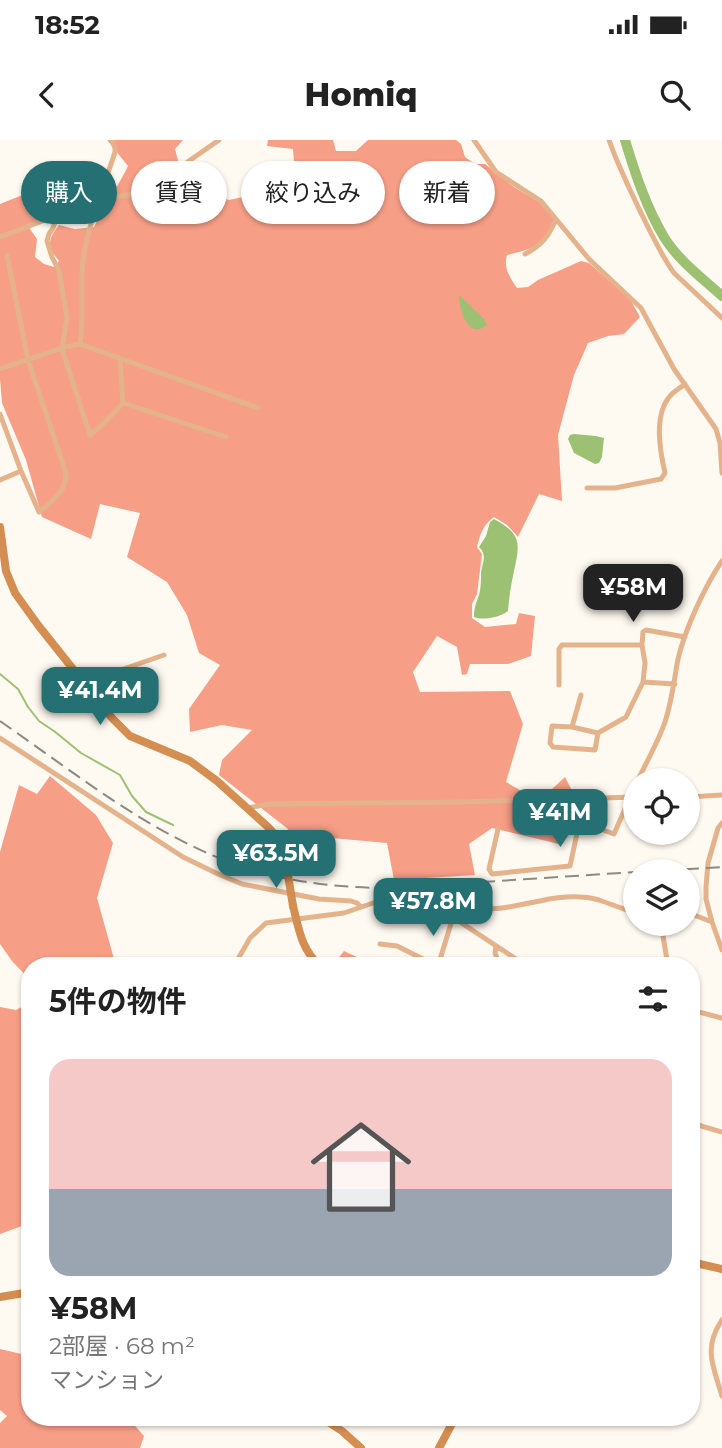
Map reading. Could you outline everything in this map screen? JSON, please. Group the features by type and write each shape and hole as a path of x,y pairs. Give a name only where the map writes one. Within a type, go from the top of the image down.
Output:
{"street":[{"path":"112,140 115,148 112,161"},
{"path":"117,197 145,191 219,140"},
{"path":"474,140 496,172 541,201 589,259 641,308 674,369 716,429 722,473"},
{"path":"609,140 626,184 669,266 722,318"},
{"path":"524,254 545,240 556,219"},
{"path":"0,237 37,224"},
{"path":"53,224 47,241 59,271 67,318 62,349 90,435 123,403 120,359"},
{"path":"80,344 82,273 92,224"},
{"path":"0,414 39,512 56,498 66,483 66,473 28,360 7,255"},
{"path":"0,369 80,344 258,408"},
{"path":"587,488 615,488 661,479 665,473 659,441 663,407 669,397 685,384"},
{"path":"123,403 226,437"},
{"path":"0,480 21,471"},
{"path":"0,527 6,570 15,593 123,731 190,761 217,781 278,838 296,920 302,941 312,957"},
{"path":"644,768 660,735 685,636 709,580 722,561"},
{"path":"598,733 595,750 553,747 550,743 552,726 598,733 626,717 643,682 643,632 646,630 685,636"},
{"path":"559,685 559,649 562,645 642,645"},
{"path":"80,678 109,674 164,655"},
{"path":"643,682 675,684"},
{"path":"572,727 581,695"},
{"path":"0,738 183,857 218,874 253,886 319,900 351,901 361,907"},
{"path":"700,796 722,795"},
{"path":"247,808 270,804 623,797"},
{"path":"498,830 489,869 492,874 570,866 579,824 614,834 623,816"},
{"path":"722,822 718,828 706,876 706,899 722,950"},
{"path":"286,866 318,867"},
{"path":"439,904 446,901 480,908 496,908 540,900 575,898 599,900 623,909"},
{"path":"239,957 250,938 266,923 344,913 373,903 427,900 439,904 453,918 513,957"},
{"path":"700,917 712,922"},
{"path":"441,957 453,918"},
{"path":"664,936 667,957"},
{"path":"380,944 397,946 420,957"},
{"path":"496,946 497,957"},
{"path":"700,1012 722,1017"},
{"path":"700,1126 722,1132"},
{"path":"700,1264 722,1269"},
{"path":"0,1297 21,1294"},
{"path":"722,1320 713,1332 710,1348 722,1396"},
{"path":"334,1426 361,1448"},
{"path":"439,1448 451,1426"}],"shaded area":[{"path":"107,140 183,140 175,149 178,161 131,161 131,224 227,224 227,199 241,197 241,224 385,224 385,161 294,161 293,149 267,146 268,140 333,140 336,151 356,151 368,140 456,140 461,144 465,157 471,161 399,161 399,224 495,224 495,172 539,202 554,219 546,236 537,245 507,255 507,268 517,288 528,287 581,261 589,263 630,299 640,317 624,334 588,343 574,375 558,435 562,501 539,494 518,537 507,525 494,517 485,527 478,542 477,547 482,554 477,594 472,604 472,618 485,627 516,624 519,613 535,616 531,656 508,664 470,664 467,674 462,675 457,647 437,636 413,672 420,692 510,691 523,724 506,782 539,801 565,777 585,816 559,844 492,828 469,844 475,875 394,880 387,843 321,837 317,862 292,853 288,829 219,775 222,760 252,730 222,725 190,732 189,709 220,665 199,653 187,615 167,582 127,557 140,513 100,504 91,539 42,517 26,460 2,403 0,204 21,196 21,224 29,224 37,239 35,257 54,267 59,261 52,252 50,243 59,225 75,229 94,227 96,224 117,224 117,186 128,166"},
{"path":"459,295 487,325 480,329 470,326 463,315"},
{"path":"574,434 604,438 599,463 595,464 574,453 568,439"},
{"path":"494,519 510,530 518,547 508,611 482,619 474,617 484,557 479,547 490,522"},
{"path":"50,776 96,815 113,843 97,898 113,957 21,957 21,970 0,944 0,852 19,785 37,794"},
{"path":"344,951 357,957 339,957"},
{"path":"0,1007 16,1010 21,1007 21,1226 0,1234"},
{"path":"0,1349 21,1354 21,1426 135,1426 144,1436 140,1448 0,1448 0,1423 7,1416 0,1410"}],"waterway":[{"path":"625,140 646,202 664,237 683,261 722,296"},
{"path":"0,674 18,689 39,721 81,753 120,775 132,796 146,812 173,825"}],"railway":[{"path":"0,721 114,801 174,837 237,865 274,876 351,887 390,888 623,873"},
{"path":"700,868 722,867"}]}
